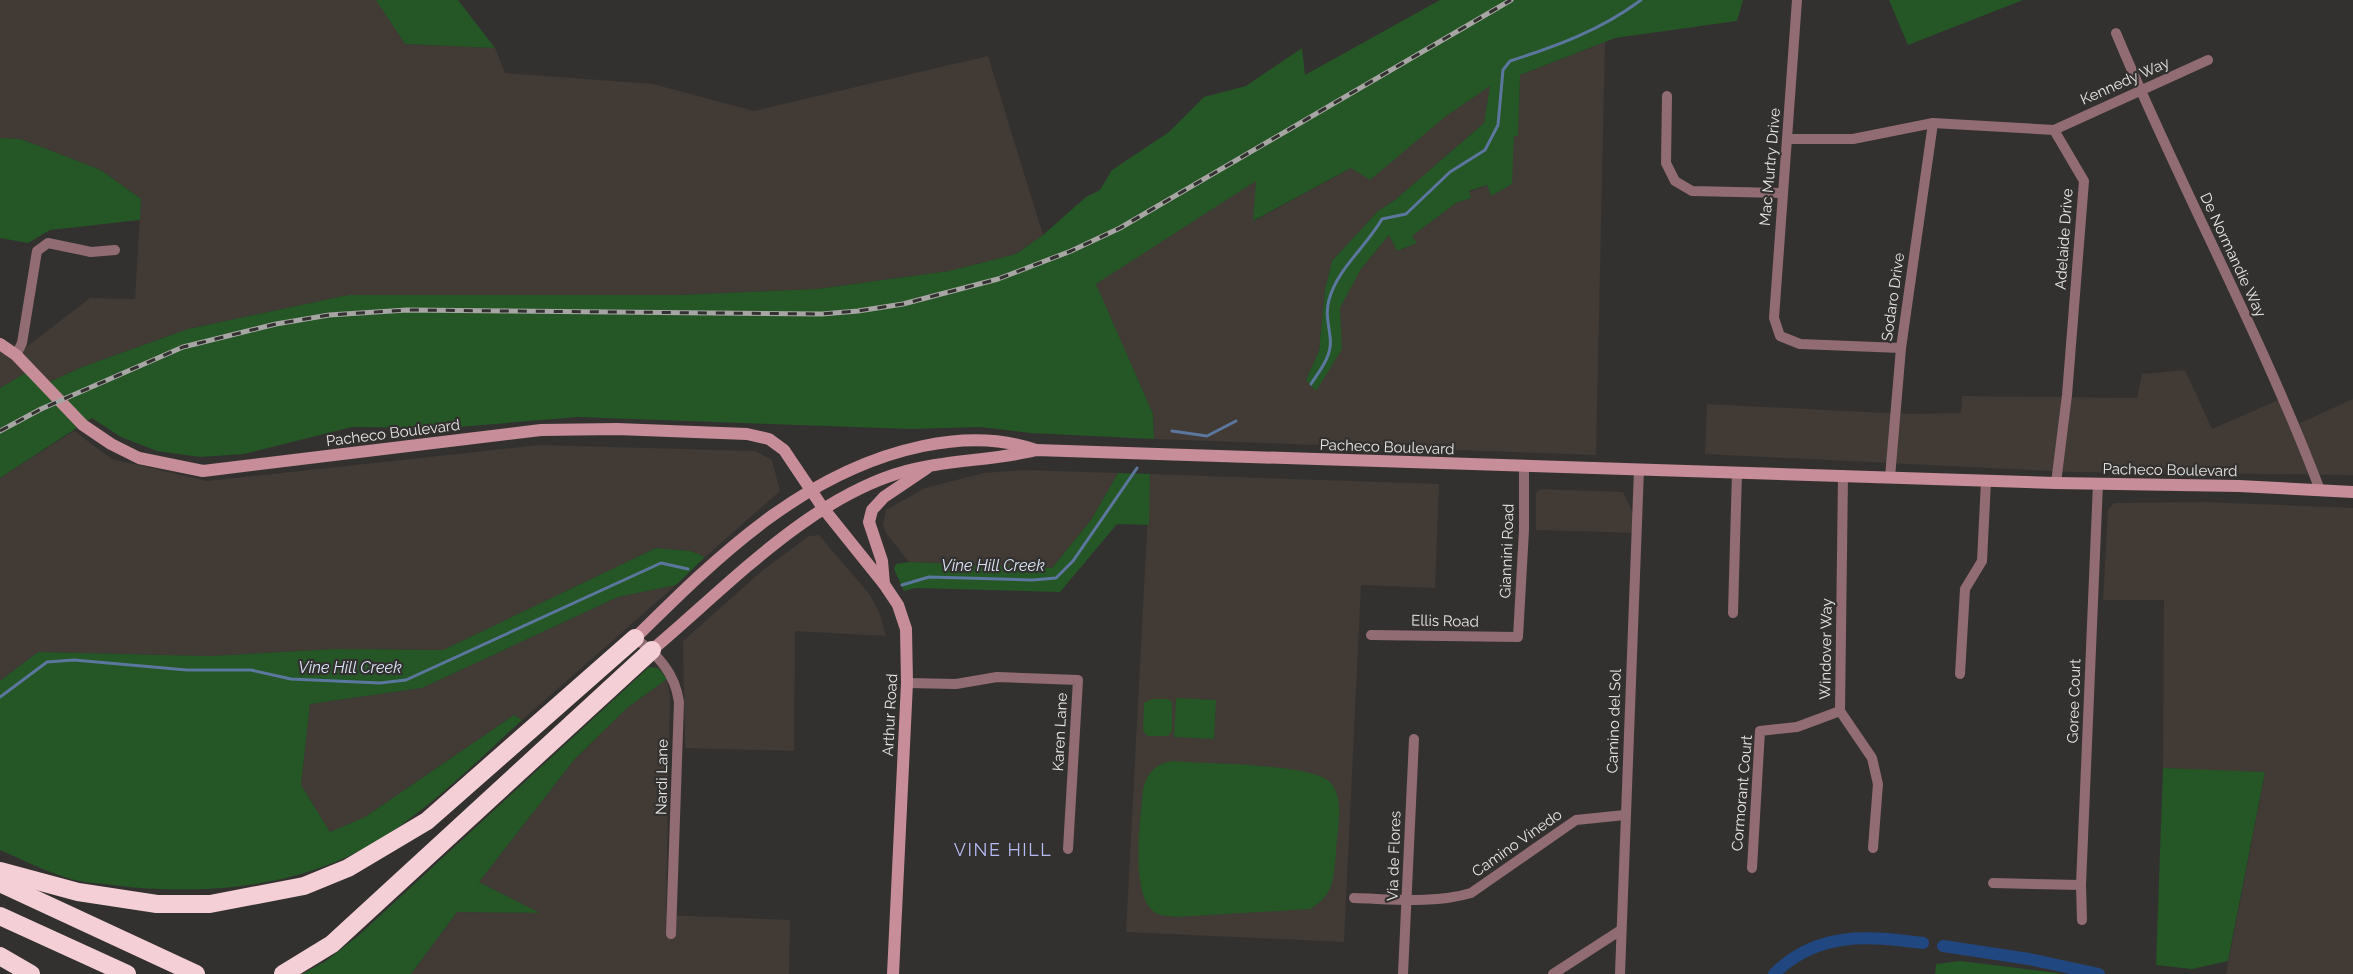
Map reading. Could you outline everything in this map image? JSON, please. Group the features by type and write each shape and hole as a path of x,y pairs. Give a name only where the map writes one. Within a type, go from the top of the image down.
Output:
{"highway":[{"path":"0,871 87,894 157,904 210,904 304,886 348,868 394,843 427,821 635,638"},
{"path":"284,974 332,944 652,650"},
{"path":"0,883 196,974"},
{"path":"0,916 127,974"},
{"path":"0,956 32,974"}],"main road":[{"name":"Pacheco Boulevard","path":"0,344 16,355 83,425 111,444 138,458 203,471 541,430 617,429 747,434 769,439 784,450 810,489"},
{"name":"Pacheco Boulevard","path":"635,638 714,561 786,504 831,477 897,451 939,442 970,439 1015,442 1036,450"},
{"name":"Pacheco Boulevard","path":"652,650 750,566 823,508 875,481 928,467 1012,456 1036,450 2353,492"},
{"path":"884,584 882,561 869,522 872,510 884,497 928,467"},
{"name":"Arthur Road","path":"810,489 884,584 898,605 906,629 907,683 893,974"}],"street":[{"name":"Mac Murtry Drive","path":"1797,0 1774,318 1780,336 1800,344 1901,348"},
{"name":"De Normandie Way","path":"2116,33 2140,92 2291,416 2320,490"},
{"name":"Kennedy Way","path":"2054,130 2208,60"},
{"path":"1667,96 1666,163 1675,181 1692,191 1782,193"},
{"path":"1788,140 1853,140 1933,123 2054,130"},
{"name":"Sodaro Drive","path":"1890,477 1901,348 1933,123"},
{"name":"Adelaide Drive","path":"2054,130 2084,180 2067,395 2056,483"},
{"path":"16,355 22,343 37,251 48,243 91,252 115,250"},
{"name":"Giannini Road","path":"1518,637 1524,530 1524,466"},
{"name":"Camino del Sol","path":"1620,974 1639,469"},
{"path":"1733,613 1737,472"},
{"name":"Windover Way","path":"1844,475 1840,711 1872,758 1878,784 1873,848"},
{"path":"1960,674 1965,589 1982,561 1986,480"},
{"name":"Goree Court","path":"2082,920 2081,885 2098,483"},
{"name":"Ellis Road","path":"1371,634 1518,637"},
{"name":"Nardi Lane","path":"635,638 652,650 671,674 679,702 671,934"},
{"name":"Karen Lane","path":"907,683 956,684 997,677 1078,680 1068,849"},
{"name":"Cormorant Court","path":"1752,868 1760,730 1797,727 1840,711"},
{"name":"Via de Flores","path":"1403,974 1414,739"},
{"name":"Camino Vinedo","path":"1354,898 1408,900 1456,897 1471,893 1576,820 1625,815"},
{"path":"1993,883 2081,885"},
{"path":"1553,974 1621,930"}],"shaded area":[{"path":"0,0 377,0 405,44 495,48 505,73 653,84 754,111 988,56 1043,235 1016,254 949,271 817,289 678,295 348,295 188,329 82,367 44,384 31,370 0,388 0,344 16,355 90,298 135,299 141,199 101,170 21,139 0,138"},
{"path":"1605,42 1596,455 1154,439 1153,414 1095,284 1257,180 1254,221 1445,117 1491,85 1484,123 1395,200 1378,211 1332,261 1325,290 1319,351 1306,380 1342,349 1339,308 1361,269 1389,235 1397,251 1403,249 1416,243 1412,236 1456,203 1471,198 1469,192 1488,185 1491,196 1514,136 1518,136 1520,75"},
{"path":"2185,370 2212,429 2283,398 2296,425 2353,399 2353,475 2072,472 1705,454 1707,404 1905,414 1961,413 1962,396 2137,398 2142,374"},
{"path":"74,431 112,459 207,481 540,445 755,451 772,460 780,491 705,557 691,551 656,548 443,650 335,649 210,656 38,652 0,681 0,478"},
{"path":"1024,470 1118,473 1091,520 1052,568 909,562 886,533 883,524 886,510 925,488 984,473"},
{"path":"1150,474 1439,484 1435,588 1361,585 1344,942 1126,932"},
{"path":"1540,489 1623,492 1637,522 1637,533 1536,530 1536,493"},
{"path":"2205,502 2353,508 2353,974 2226,974 2265,773 2163,768 2164,600 2103,600 2108,510 2114,503"},
{"path":"819,535 870,595 879,612 886,636 795,631 794,751 685,748 683,641 763,570 809,536"},
{"path":"676,585 522,720 514,715 365,817 330,832 301,785 310,704 422,688 618,597"},
{"path":"667,679 670,696 666,915 790,920 789,974 411,974 457,912 538,913 479,882 574,760 627,708"}],"green space":[{"path":"376,0 458,0 495,48 405,44"},
{"path":"1440,0 1743,0 1737,21 1615,38 1520,75 1518,136 1514,136 1512,184 1491,196 1487,185 1469,191 1471,198 1456,203 1412,236 1417,243 1397,251 1389,235 1361,269 1340,308 1342,349 1316,391 1306,380 1319,351 1325,290 1332,261 1378,211 1395,200 1484,123 1490,86 1445,117 1370,180 1351,168 1253,221 1256,181 1096,284 1153,414 1154,439 1030,433 980,427 911,429 577,417 446,428 352,427 244,454 200,457 157,451 121,437 92,418 0,478 0,388 31,370 45,384 82,367 188,329 348,295 678,295 817,289 949,271 1016,254 1043,235 1086,197 1100,190 1112,170 1169,132 1204,97 1246,86 1302,48 1305,75"},
{"path":"1889,0 2023,0 1908,45"},
{"path":"0,138 21,139 101,170 141,199 140,220 50,230 28,243 0,238"},
{"path":"1118,473 1150,474 1149,525 1117,524 1060,592 915,588 904,591 894,569 896,564 909,562 1052,568 1091,520"},
{"path":"656,548 691,551 705,557 676,585 618,597 422,688 310,704 301,785 330,832 365,817 514,715 522,720 450,786 412,817 372,844 342,859 279,880 212,889 178,890 76,880 0,850 0,681 38,652 210,656 335,649 443,650"},
{"path":"649,667 658,668 667,679 627,708 574,760 479,882 540,913 457,912 411,974 302,974 326,961 358,936"},
{"path":"1176,698 1216,700 1214,739 1174,737"},
{"path":"1152,699 1168,699 1172,702 1172,731 1168,736 1148,736 1143,731 1144,703"},
{"path":"1173,761 1282,768 1321,776 1331,783 1338,798 1339,816 1333,877 1324,898 1310,909 1176,917 1158,914 1149,906 1143,893 1138,857 1143,790 1153,770 1161,764"},
{"path":"2163,768 2265,772 2228,961 2192,969 2156,965"},
{"path":"1960,961 2061,974 1935,974 1936,964"}],"waterway":[{"path":"1311,384 1330,350 1327,314 1338,278 1382,219 1406,214 1450,172 1485,150 1498,125 1503,70 1510,61 1594,29 1641,0"},
{"name":"Vine Hill Creek","path":"1172,431 1207,436 1236,421"},
{"name":"Vine Hill Creek","path":"902,585 929,577 1032,580 1056,578 1073,561 1137,468"},
{"name":"Vine Hill Creek","path":"0,697 47,662 74,660 187,670 251,670 291,679 380,683 406,680 661,563 688,569"},
{"path":"1774,974 1790,960 1825,943 1863,938 1923,943"},
{"path":"1943,946 2029,959 2099,974"}],"railway":[{"path":"0,431 41,409 183,347 276,324 329,315 407,310 822,314 903,304 998,279 1071,251 1120,228 1511,0"}],"district":[{"name":"VINE HILL","path":"1003,850"}]}
